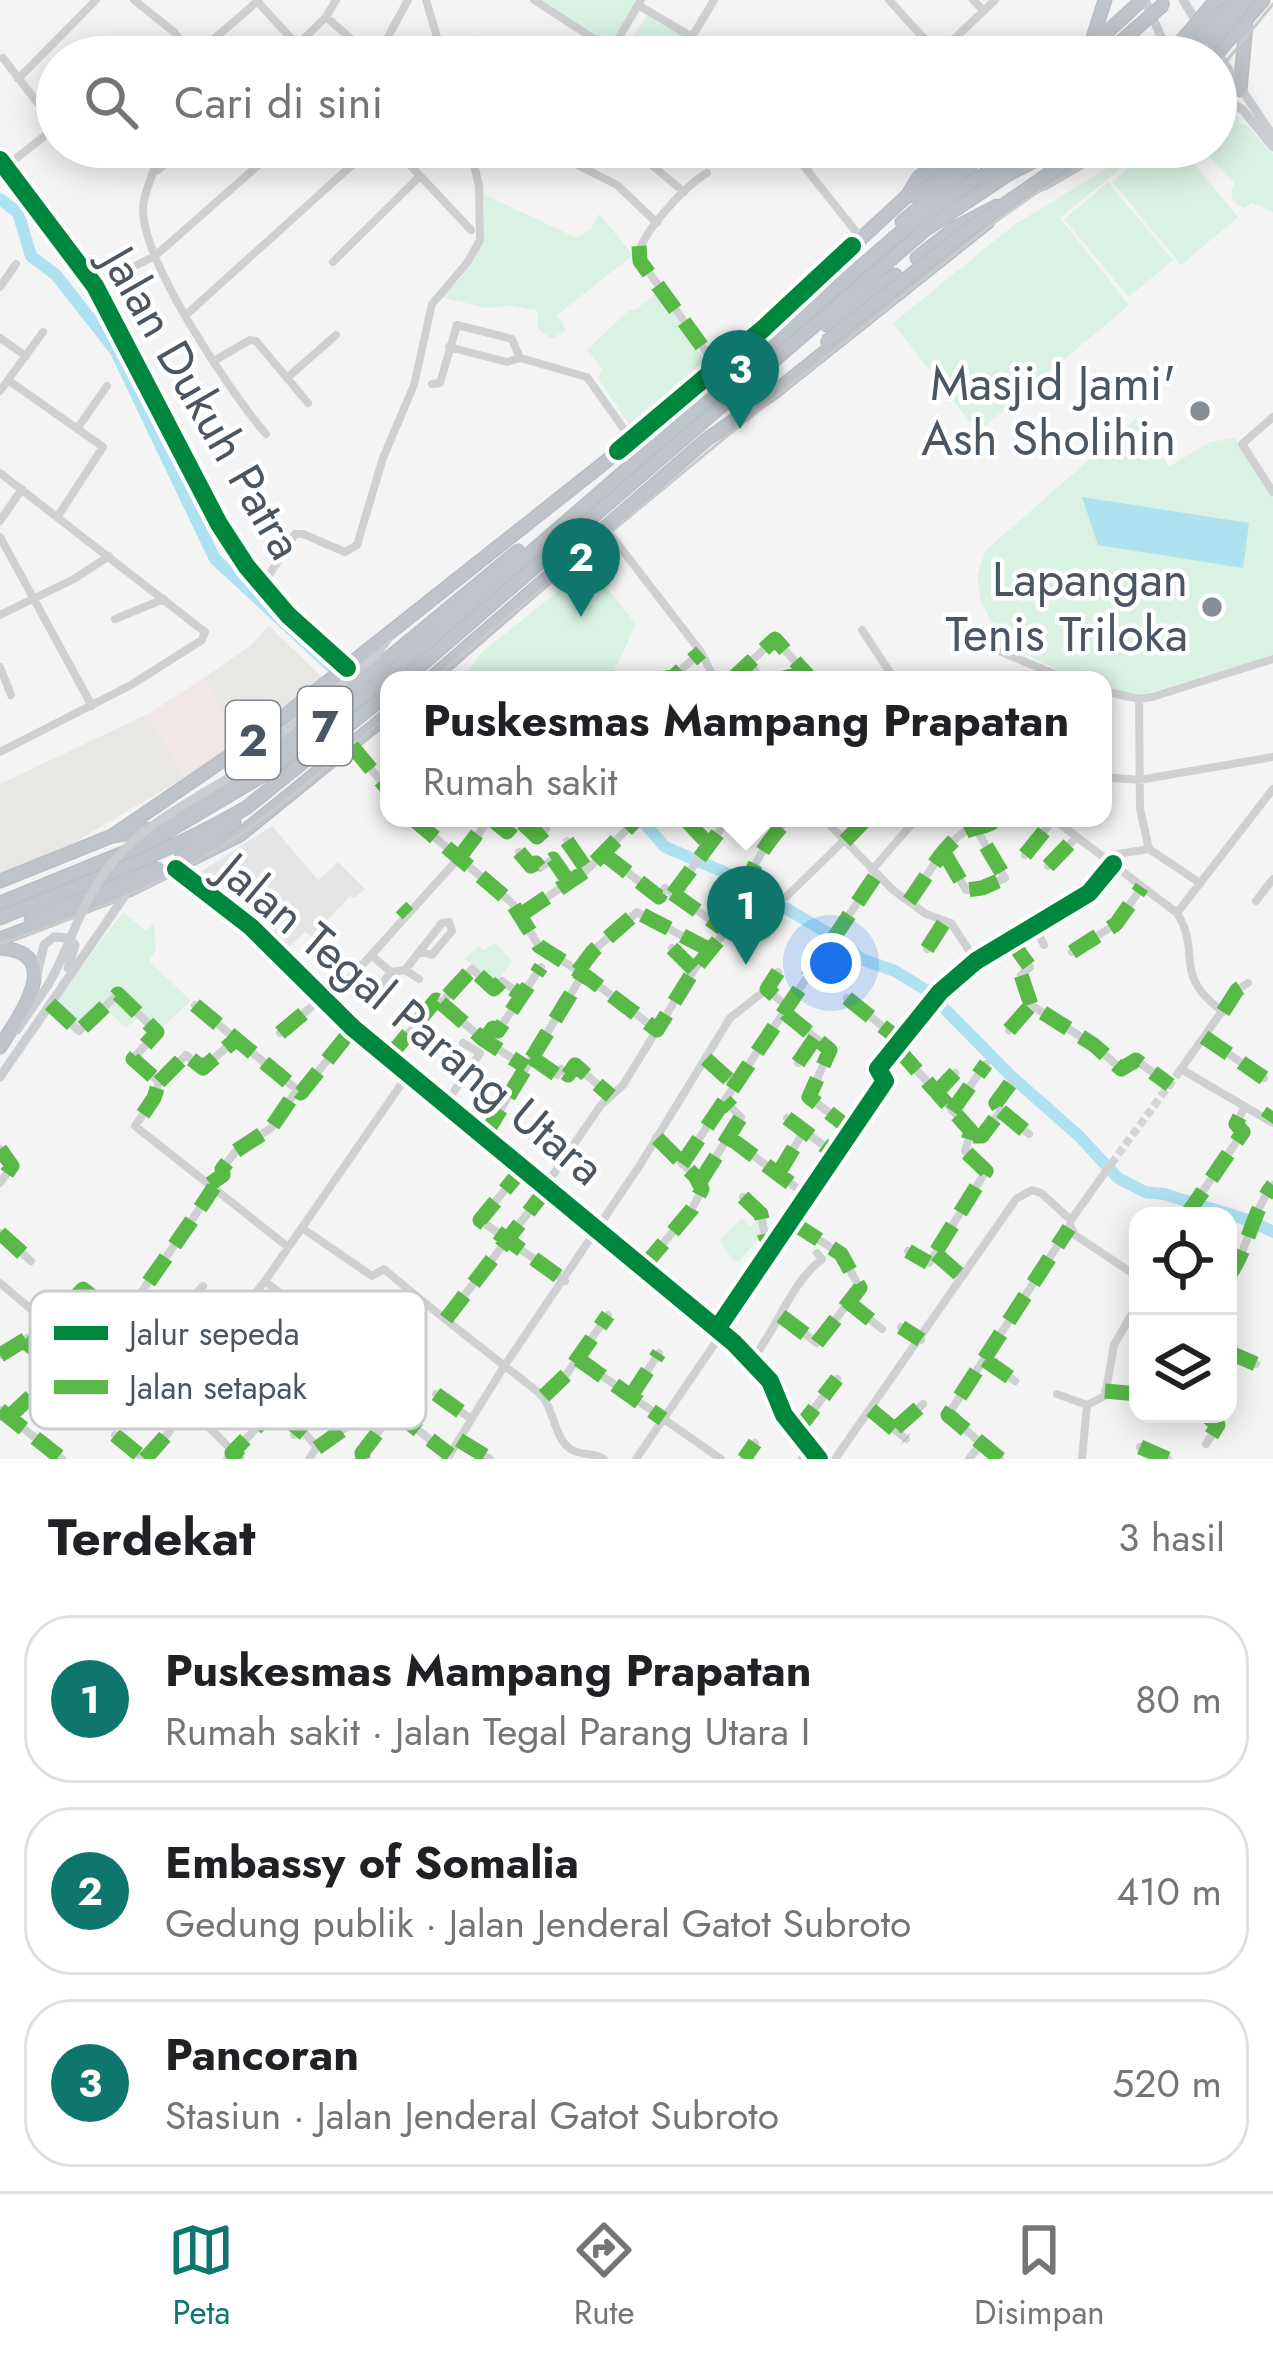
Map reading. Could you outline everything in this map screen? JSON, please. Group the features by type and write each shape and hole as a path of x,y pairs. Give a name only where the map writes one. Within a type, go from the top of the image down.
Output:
{"highway":[{"path":"1096,36 1105,0"},
{"path":"1105,36 1144,0"},
{"path":"1186,36 1216,0"},
{"path":"1201,36 1233,0"},
{"path":"1217,36 1247,0"},
{"path":"1232,36 1262,0"},
{"path":"1127,36 1166,2"},
{"path":"1240,90 1248,18"},
{"name":"2","path":"0,881 112,836 247,745 388,637 717,367 856,237 907,196 931,168"},
{"name":"2","path":"907,196 920,194 952,168"},
{"path":"860,267 906,218 967,168"},
{"name":"7","path":"394,671 860,267 933,208 994,168"},
{"name":"7","path":"414,671 925,230 1022,168"},
{"path":"440,671 826,342 1057,168"},
{"path":"917,258 973,217 1069,168"},
{"path":"738,414 777,390 1021,196"},
{"path":"786,352 896,275"},
{"path":"112,836 157,828 206,802 272,757 608,482"},
{"path":"232,775 246,770 378,668"},
{"name":"7","path":"0,903 150,842 265,774 380,682"},
{"name":"7","path":"0,918 154,856 246,808 380,699"},
{"name":"2","path":"0,941 129,890 240,835 380,722"},
{"path":"0,1048 35,984 26,958 0,941 189,853 228,828 246,808"}],"main road":[{"path":"1144,0 1159,36"},
{"path":"1183,0 1204,36"},
{"path":"1237,86 1273,136"},
{"path":"1237,107 1273,147"},
{"path":"0,1048 55,974 92,891 121,852 152,823 232,775 374,657 388,637"},
{"path":"0,1077 129,890"},
{"path":"35,984 44,945 58,936 75,945 63,982"}],"street":[{"path":"60,36 96,0"},
{"path":"134,0 177,36"},
{"path":"308,36 336,0"},
{"path":"387,36 408,0"},
{"path":"425,0 436,36"},
{"path":"534,0 588,36"},
{"path":"693,36 714,0"},
{"path":"889,0 922,36"},
{"path":"973,0 984,11"},
{"path":"958,36 995,0"},
{"path":"217,36 257,1 289,36"},
{"path":"620,36 640,2 691,36"},
{"path":"326,17 349,36"},
{"path":"3,58 36,102"},
{"path":"18,79 36,61"},
{"path":"2,166 36,143"},
{"name":"Jalan Dukuh Patra","path":"2,166 95,286 219,524 287,616 346,668"},
{"path":"158,168 143,211 155,256 214,361 266,434"},
{"path":"157,171 160,168"},
{"path":"95,286 155,256 255,168"},
{"path":"187,314 349,168"},
{"path":"414,168 470,230"},
{"path":"262,586 295,534 345,552 357,544 382,458 414,386 428,313 480,240 475,168"},
{"path":"583,168 616,185 657,223"},
{"path":"655,168 684,192"},
{"path":"806,169 856,237"},
{"path":"707,173 657,223 639,246 638,257 717,367"},
{"path":"333,262 420,176"},
{"path":"0,286 16,264"},
{"path":"432,383 440,383 457,325 512,339 520,358"},
{"path":"0,391 43,332"},
{"path":"287,378 336,335"},
{"path":"0,338 26,356"},
{"path":"214,361 256,341 308,403"},
{"path":"449,347 507,362 520,358 592,380 632,440"},
{"path":"8,380 103,448 58,516"},
{"path":"77,428 107,386"},
{"path":"1273,417 1242,444 1273,492"},
{"path":"0,473 205,632 202,640 92,706 0,752"},
{"path":"0,521 22,489"},
{"path":"605,530 701,652 710,671"},
{"path":"0,537 92,706"},
{"path":"0,615 110,555"},
{"path":"116,619 165,598"},
{"path":"862,630 889,671"},
{"path":"739,671 775,639 804,671"},
{"path":"977,642 1047,671"},
{"path":"680,671 701,652"},
{"path":"1112,693 1139,698 1273,659"},
{"path":"747,662 756,671"},
{"path":"0,667 11,695"},
{"path":"1139,698 1139,780 1149,848"},
{"path":"352,746 380,780"},
{"path":"1112,778 1139,780 1273,757"},
{"path":"1177,913 1273,789"},
{"path":"423,827 522,914 538,946 657,1030"},
{"path":"280,1033 324,1001 372,956 404,910 483,827"},
{"path":"526,827 537,837 546,829"},
{"path":"522,914 587,870 629,827"},
{"path":"692,827 711,847"},
{"path":"673,894 723,827"},
{"path":"722,928 749,890 746,879 754,863 782,827"},
{"path":"832,827 908,901 954,926 976,962"},
{"path":"786,897 858,827"},
{"path":"682,1164 874,872 910,827"},
{"path":"908,901 965,831 985,827"},
{"path":"1025,855 1047,827"},
{"path":"1064,827 1177,913 1186,932 1192,980 1200,994 1223,1012"},
{"path":"945,854 966,890 1005,878 976,829"},
{"path":"1048,866 1077,836"},
{"path":"567,841 587,870"},
{"path":"1118,854 1149,848 1200,883"},
{"path":"519,853 531,866 536,862 540,868 553,859 569,883"},
{"path":"547,1186 623,1085 694,970 725,932 665,888 658,897 604,854"},
{"path":"636,1459 885,1081 878,1069 924,1010 976,962 1089,893 1113,864"},
{"name":"Jalan Tegal Parang Utara","path":"176,868 251,927 353,1028 599,1228 752,1360 772,1383 784,1415 819,1459"},
{"path":"1256,902 1273,879"},
{"path":"1072,952 1116,924 1142,887"},
{"path":"485,1135 592,951 637,912 710,950"},
{"path":"370,999 391,972 405,970 442,923 449,922 452,932 432,955 421,952"},
{"path":"927,949 945,922"},
{"path":"1035,927 1044,945"},
{"path":"1011,941 1030,967 1021,981 1031,1005 1094,1045 1121,1069 1136,1060 1170,1085"},
{"path":"672,948 694,970"},
{"path":"372,956 391,972"},
{"path":"484,1040 493,1028 497,1031 541,967"},
{"path":"440,1003 472,969 494,989 502,981 521,995"},
{"path":"405,970 419,979"},
{"path":"417,1429 449,1457 732,1015 767,989 778,973"},
{"path":"1248,983 1237,990 1181,1069 1244,1108 1271,1118"},
{"path":"767,989 831,1052 810,1099 850,1129"},
{"path":"50,1004 79,1031 118,994 157,1032 133,1059 159,1082"},
{"path":"847,998 900,1045 973,1136"},
{"path":"388,1057 436,1000 526,1067"},
{"path":"195,1005 301,1093 353,1028"},
{"path":"1009,1030 1031,1005"},
{"path":"1204,1037 1264,1078"},
{"path":"797,1063 815,1038"},
{"path":"234,1041 203,1068 186,1055 159,1082 135,1126 288,1246"},
{"path":"446,1103 480,1053 464,1042"},
{"path":"531,1057 557,1075 561,1069 568,1075 575,1065 611,1096"},
{"path":"706,1059 735,1085"},
{"path":"952,1111 986,1064"},
{"path":"257,1291 410,1073"},
{"path":"936,1093 955,1073"},
{"path":"1010,1084 996,1103 1029,1134"},
{"path":"141,1291 184,1235 212,1185 223,1175 222,1169 236,1151 271,1128 297,1090"},
{"path":"644,1266 699,1198 700,1182 730,1138 741,1115 725,1101"},
{"path":"1191,1207 1243,1132 1236,1124 1244,1108"},
{"path":"973,1136 985,1134 1001,1112"},
{"path":"787,1118 835,1154"},
{"path":"778,1174 804,1132"},
{"path":"908,1251 927,1263 936,1254 985,1174 965,1151 973,1136"},
{"path":"656,1137 700,1182"},
{"path":"730,1138 806,1196"},
{"path":"0,1149 12,1163 0,1183"},
{"path":"1000,1459 948,1415 1112,1164"},
{"path":"524,1167 480,1220 565,1281"},
{"path":"1237,1258 1254,1214 1273,1185"},
{"name":"Jalan Tegal Parang Utara","path":"446,1319 547,1186"},
{"path":"835,1459 921,1340 1007,1208 1023,1193 1041,1193 1070,1224 1129,1270"},
{"path":"743,1196 761,1214 765,1236 775,1243"},
{"path":"782,1316 817,1343 860,1288 844,1257 790,1221"},
{"path":"302,1228 372,1276 384,1269 410,1291"},
{"path":"0,1233 31,1261"},
{"path":"752,1360 800,1279 822,1259 817,1253"},
{"path":"936,1254 961,1276"},
{"path":"265,1281 277,1291"},
{"path":"0,1283 30,1308"},
{"path":"199,1291 203,1286"},
{"path":"847,1301 882,1329"},
{"path":"426,1304 544,1396 567,1446 604,1459"},
{"path":"544,1396 578,1360 608,1315"},
{"path":"1057,1394 1087,1405 1101,1401 1114,1345 1131,1315"},
{"path":"902,1327 921,1340"},
{"path":"0,1355 30,1337"},
{"path":"24,1341 30,1346"},
{"path":"631,1396 658,1353"},
{"path":"1237,1356 1256,1364"},
{"path":"578,1360 721,1459"},
{"path":"985,1360 1015,1381"},
{"path":"796,1432 837,1378"},
{"path":"1105,1391 1129,1393"},
{"path":"436,1394 471,1419"},
{"path":"9,1417 30,1397"},
{"path":"896,1428 923,1404"},
{"path":"1082,1459 1087,1405"},
{"path":"0,1410 62,1459"},
{"path":"871,1410 905,1439"},
{"path":"1206,1444 1215,1423"},
{"path":"115,1435 144,1459 169,1429"},
{"path":"209,1429 234,1457 258,1429"},
{"path":"299,1429 317,1448"},
{"path":"310,1459 344,1429"},
{"path":"363,1459 362,1453 380,1429"},
{"path":"459,1440 490,1459"},
{"path":"969,1459 983,1442"},
{"path":"744,1459 755,1443"},
{"path":"802,1459 810,1449"},
{"path":"1145,1452 1168,1459"}],"shaded area":[{"path":"269,626 326,681 310,688 243,742 204,678"},
{"path":"204,678 243,742 185,777 148,714"},
{"path":"148,714 185,777 45,860 0,873 0,784"},
{"path":"272,826 318,880 338,862 365,889 350,896 312,937 305,932 280,956 191,878"}],"green space":[{"path":"542,0 643,0 622,36 595,36"},
{"path":"648,13 685,36 634,36"},
{"path":"1237,115 1239,123 1273,154 1273,212 1252,203 1244,208 1233,201 1235,184 1220,168 1237,168"},
{"path":"1108,168 1121,168 1060,218 1129,305 978,432 893,323 1014,225"},
{"path":"1129,168 1197,168 1238,217 1181,265 1112,182"},
{"path":"1108,182 1173,260 1129,297 1064,219"},
{"path":"483,194 577,238 591,229 599,214 633,255 557,315 566,330 552,339 537,328 538,311 510,305 486,308 441,297 478,252"},
{"path":"659,291 710,368 635,433 598,378 602,368 587,350 630,309 634,311"},
{"path":"1136,419 1169,467 1210,442 1235,438 1273,498 1273,655 1141,695 1112,690 1112,671 1060,671 1000,641 981,600 977,575 986,550"},
{"path":"589,566 636,624 614,671 468,671 480,654"},
{"path":"123,912 146,931 154,923 156,949 149,961 191,1001 157,1032 139,1017 126,1028 106,1008 78,1032 49,1011"},
{"path":"495,943 512,961 498,981 465,959 478,946 484,950"},
{"path":"742,1218 750,1226 759,1220 762,1235 739,1261 719,1241"}],"water":[{"path":"1082,497 1249,523 1243,568 1098,545"}],"waterway":[{"path":"0,199 18,213 31,256 56,275 115,350 215,559 335,670"},
{"path":"648,827 665,847 724,872 843,942 861,959 895,971 926,990 1118,1178 1145,1192 1251,1221 1273,1232"}],"tunnel":[{"path":"1111,1164 1181,1069"}],"tram line":[{"path":"1237,48 1273,4"},
{"path":"443,671 995,222 1080,168"},
{"path":"0,944 141,889 221,847 380,722"}],"marked path":[{"path":"639,246 640,261 717,367"},
{"path":"741,671 775,639 804,671"},
{"path":"680,671 701,652"},
{"path":"352,746 380,780"},
{"path":"423,827 512,903 539,946 657,1030 694,970 725,932 722,928 748,892 761,853 781,827"},
{"path":"459,858 482,827"},
{"path":"501,827 507,832 511,827"},
{"path":"526,827 537,837 546,829"},
{"path":"522,914 587,870 629,827"},
{"path":"692,827 711,847"},
{"path":"673,894 722,827"},
{"path":"845,841 858,827"},
{"path":"909,901 955,839 981,827"},
{"path":"1025,855 1048,827"},
{"path":"945,854 966,890 1005,878 976,829"},
{"path":"1048,866 1077,836"},
{"path":"567,841 587,870"},
{"path":"519,852 531,866 536,863 540,868 553,859 569,882"},
{"path":"604,854 659,897 665,888 722,928"},
{"path":"682,1164 876,875"},
{"path":"1072,952 1116,924 1142,887"},
{"path":"401,907 408,914"},
{"path":"578,971 637,912 710,950"},
{"path":"927,949 945,921"},
{"path":"1011,941 1030,967 1021,975 1031,1005 1094,1045 1121,1069 1136,1060 1170,1085"},
{"path":"672,948 694,970"},
{"path":"484,1040 493,1028 498,1031 541,967"},
{"path":"389,1057 436,1000 441,1003 472,969 494,989 502,981 521,995"},
{"path":"778,972 767,989 788,1007"},
{"path":"485,1135 583,974"},
{"path":"1223,1012 1237,990 1248,983"},
{"path":"50,1004 79,1031 118,994 157,1032 133,1059 159,1082 135,1126"},
{"path":"280,1033 322,998"},
{"path":"847,998 902,1042"},
{"path":"441,1003 484,1040 526,1067"},
{"path":"195,1005 301,1093 353,1028"},
{"path":"1009,1030 1031,1005"},
{"path":"785,1013 830,1050 809,1097 850,1129"},
{"path":"1204,1037 1264,1078"},
{"path":"798,1063 815,1038"},
{"path":"159,1082 186,1055 203,1068 234,1041"},
{"path":"897,1048 971,1131 965,1151 986,1171 929,1263 908,1251"},
{"path":"531,1057 557,1075 561,1069 568,1075 575,1065 611,1096"},
{"path":"706,1059 735,1085"},
{"path":"952,1111 986,1064"},
{"path":"936,1093 955,1073"},
{"path":"973,1136 982,1136 1001,1111 996,1103 1010,1084"},
{"path":"210,1184 223,1175 222,1169 236,1151 271,1128 297,1090"},
{"path":"700,1182 741,1117 725,1101"},
{"path":"1192,1207 1243,1132 1236,1124 1244,1108"},
{"path":"1001,1111 1029,1134"},
{"path":"1267,1120 1273,1111"},
{"path":"787,1118 835,1154"},
{"path":"778,1174 804,1131"},
{"path":"644,1266 692,1209 702,1189 656,1137"},
{"path":"730,1138 806,1195"},
{"path":"0,1149 12,1166 0,1183"},
{"path":"524,1167 480,1220 565,1281"},
{"path":"1237,1262 1273,1185"},
{"path":"142,1291 214,1187"},
{"path":"446,1319 548,1187"},
{"path":"743,1197 761,1214 765,1236 775,1243"},
{"path":"781,1316 817,1343 860,1288 841,1254 790,1221"},
{"path":"1000,1459 948,1415 1069,1228"},
{"path":"0,1233 31,1261"},
{"path":"936,1254 961,1276"},
{"path":"199,1291 203,1286"},
{"path":"81,1291 86,1291"},
{"path":"847,1301 882,1329"},
{"path":"544,1396 566,1375 608,1315"},
{"path":"901,1327 921,1340"},
{"path":"0,1355 30,1337"},
{"path":"24,1341 30,1346"},
{"path":"631,1396 659,1353"},
{"path":"1237,1356 1256,1364"},
{"path":"578,1359 663,1419"},
{"path":"985,1360 1015,1381"},
{"path":"796,1432 837,1379"},
{"path":"1105,1391 1129,1393"},
{"path":"436,1394 471,1419"},
{"path":"9,1417 30,1397"},
{"path":"896,1428 923,1404"},
{"path":"0,1410 62,1459"},
{"path":"871,1410 906,1439"},
{"path":"1206,1444 1215,1423"},
{"path":"145,1459 170,1429"},
{"path":"241,1459 232,1453 255,1429"},
{"path":"294,1435 299,1429"},
{"path":"317,1448 344,1429"},
{"path":"363,1459 362,1453 380,1429"},
{"path":"417,1429 450,1455"},
{"path":"115,1435 144,1459"},
{"path":"459,1440 490,1459"},
{"path":"744,1459 755,1443"},
{"path":"1140,1447 1168,1459"}],"cycle path":[{"path":"0,160 95,286 219,524 247,567 288,615 347,668"},
{"path":"618,451 764,328 852,246"},
{"path":"717,1329 885,1081 878,1069 940,992 976,961 1089,893 1113,864"},
{"path":"176,869 251,927 353,1028 734,1343 770,1381 784,1415 819,1459"}],"place":[{"name":"Masjid Jami' Ash Sholihin","path":"1200,411"},
{"name":"Pancoran","path":"740,429"},
{"name":"Lapangan Tenis Triloka","path":"1212,607"},
{"name":"Embassy of Somalia","path":"581,617"},
{"name":"Puskesmas Mampang Prapatan","path":"746,965"}]}
